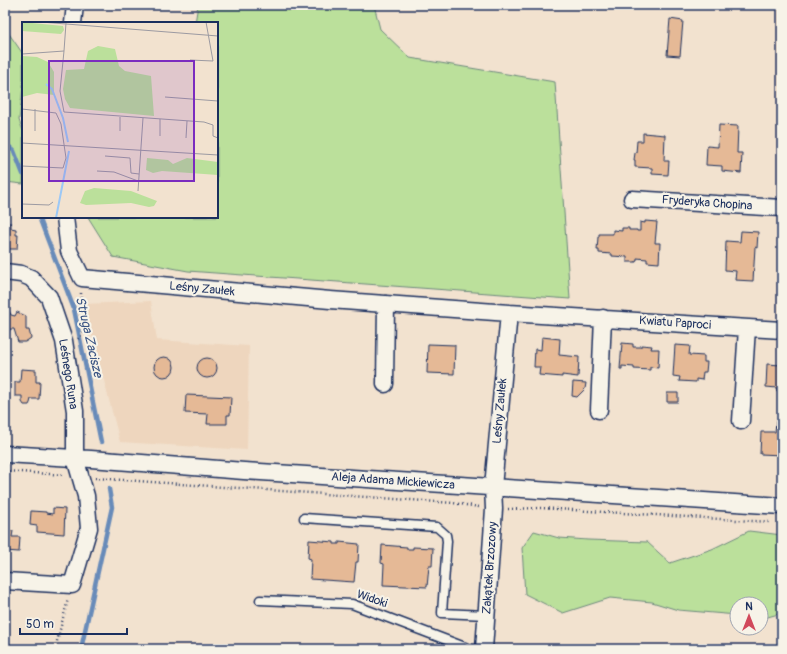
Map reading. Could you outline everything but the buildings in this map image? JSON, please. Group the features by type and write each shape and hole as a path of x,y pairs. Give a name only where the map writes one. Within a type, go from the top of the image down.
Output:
{"street":[{"path":"73,22 75,5"},
{"name":"Fryderyka Chopina","path":"632,199 782,208"},
{"path":"65,218 69,251 82,278"},
{"name":"Leśnego Runa","path":"5,272 21,274 31,278 49,297 65,345 75,411 75,458 86,496 89,528 72,585"},
{"name":"Leśny Zaułek","path":"82,278 330,300 508,313 493,487"},
{"path":"385,384 386,304"},
{"name":"Kwiatu Paproci","path":"508,313 782,330"},
{"path":"599,410 602,318"},
{"path":"741,421 747,328"},
{"name":"Aleja Adama Mickiewicza","path":"5,454 782,506"},
{"name":"Zakątek Brzozowy","path":"484,649 494,509 493,487"},
{"path":"5,581 72,585"}],"lane":[{"path":"304,518 437,527 446,534 447,541 442,613 486,615"},
{"name":"Widoki","path":"260,600 352,604 470,649"}],"path":[{"path":"65,345 76,342 85,331 81,299 82,278"},
{"path":"5,471 453,503 494,509 540,508 774,522"},
{"path":"55,649 72,585"}],"shaded area":[{"path":"151,301 157,340 249,346 247,450 120,442 84,304"}],"green space":[{"path":"198,5 374,5 380,29 410,58 555,82 570,299 188,271 113,257 89,218 218,218 218,22 195,22"},
{"path":"5,28 22,53 22,94 19,120 22,128 22,184 5,182"},
{"path":"534,531 559,538 647,542 670,563 712,549 749,531 782,535 782,613 769,617 769,596 729,596 729,614 678,610 652,602 610,598 563,613 525,594 522,548"}],"waterway":[{"name":"Struga Zacisze","path":"5,143 14,151 22,171"},
{"name":"Struga Zacisze","path":"39,218 74,309 101,442"},
{"name":"Struga Zacisze","path":"81,649 112,507 109,489"}]}
